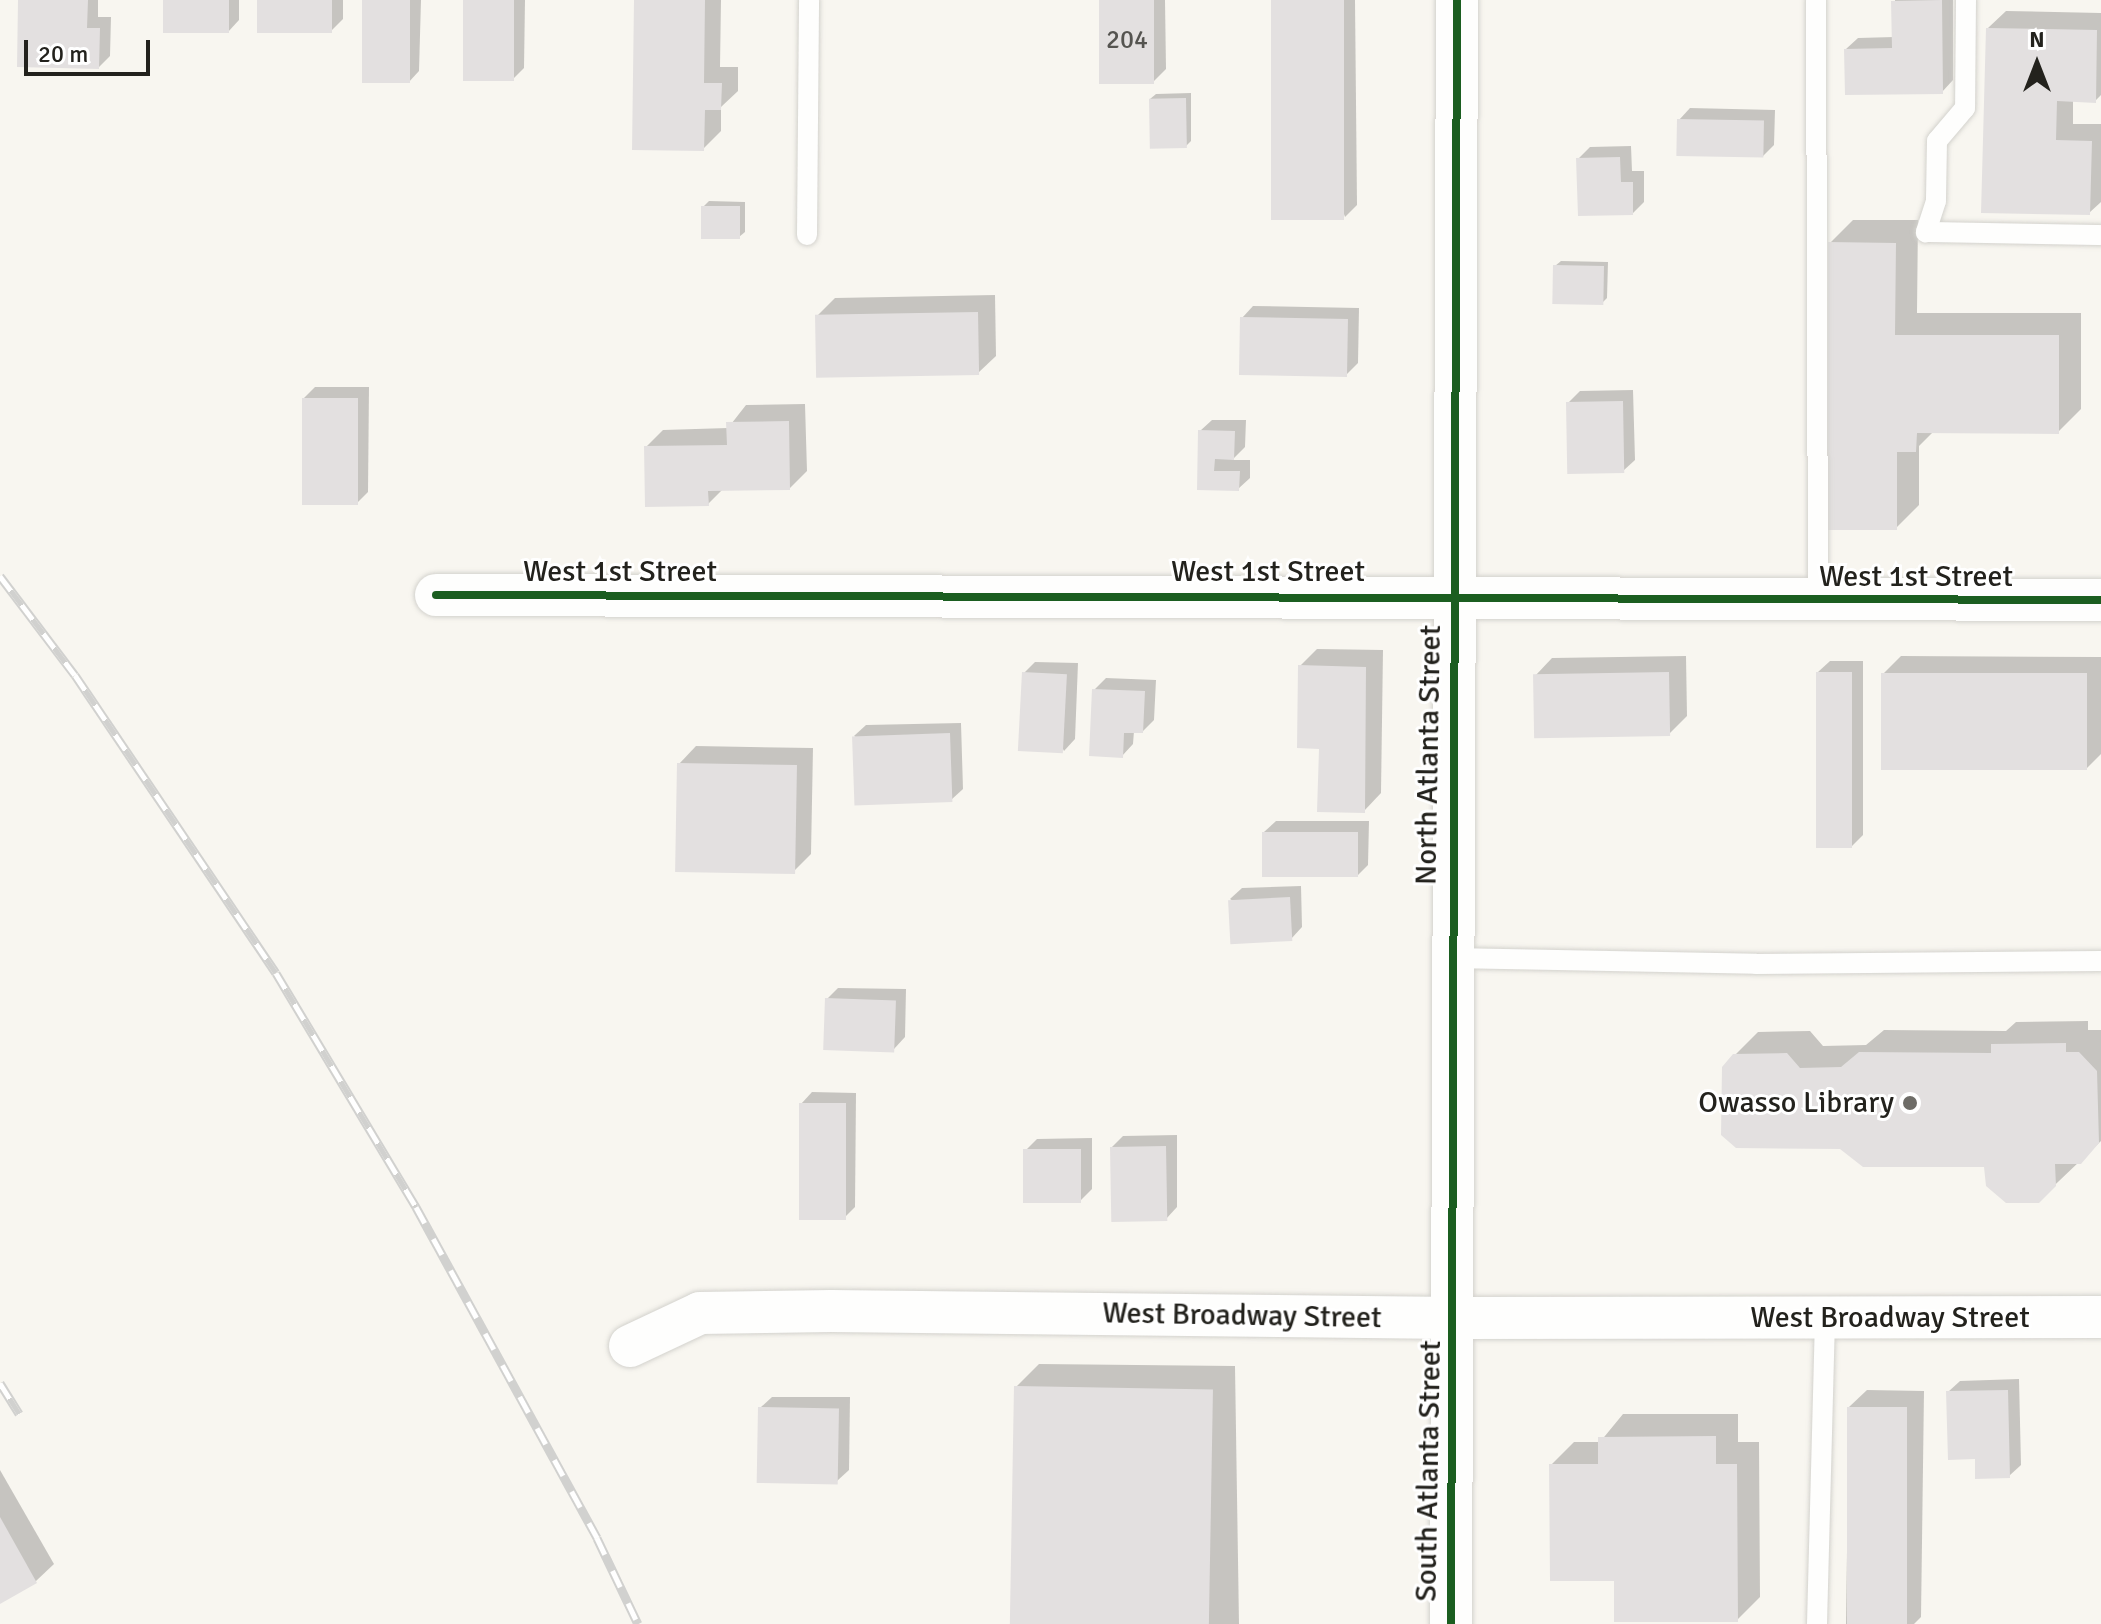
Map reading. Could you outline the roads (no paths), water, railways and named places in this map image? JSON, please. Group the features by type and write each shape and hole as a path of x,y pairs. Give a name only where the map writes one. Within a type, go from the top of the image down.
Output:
{"street":[{"name":"North Atlanta Street","path":"1455,1318 1451,958 1457,0"},
{"name":"West 1st Street","path":"436,595 2101,600"},
{"name":"West Broadway Street","path":"630,1346 700,1313 1455,1318 2101,1317"},
{"name":"South Atlanta Street","path":"1451,1624 1455,1318"}],"lane":[{"path":"807,235 809,0"},
{"path":"1816,0 1818,601"},
{"path":"1966,0 1965,108 1937,141 1936,201 1926,232 2101,235"},
{"path":"1451,958 2101,961"},
{"path":"1817,1624 1825,1318"}],"railway":[{"path":"0,576 75,675 276,973 416,1207 597,1538 638,1624"},
{"path":"0,1383 19,1414"}],"place":[{"name":"Owasso Library","path":"1910,1103"}]}
